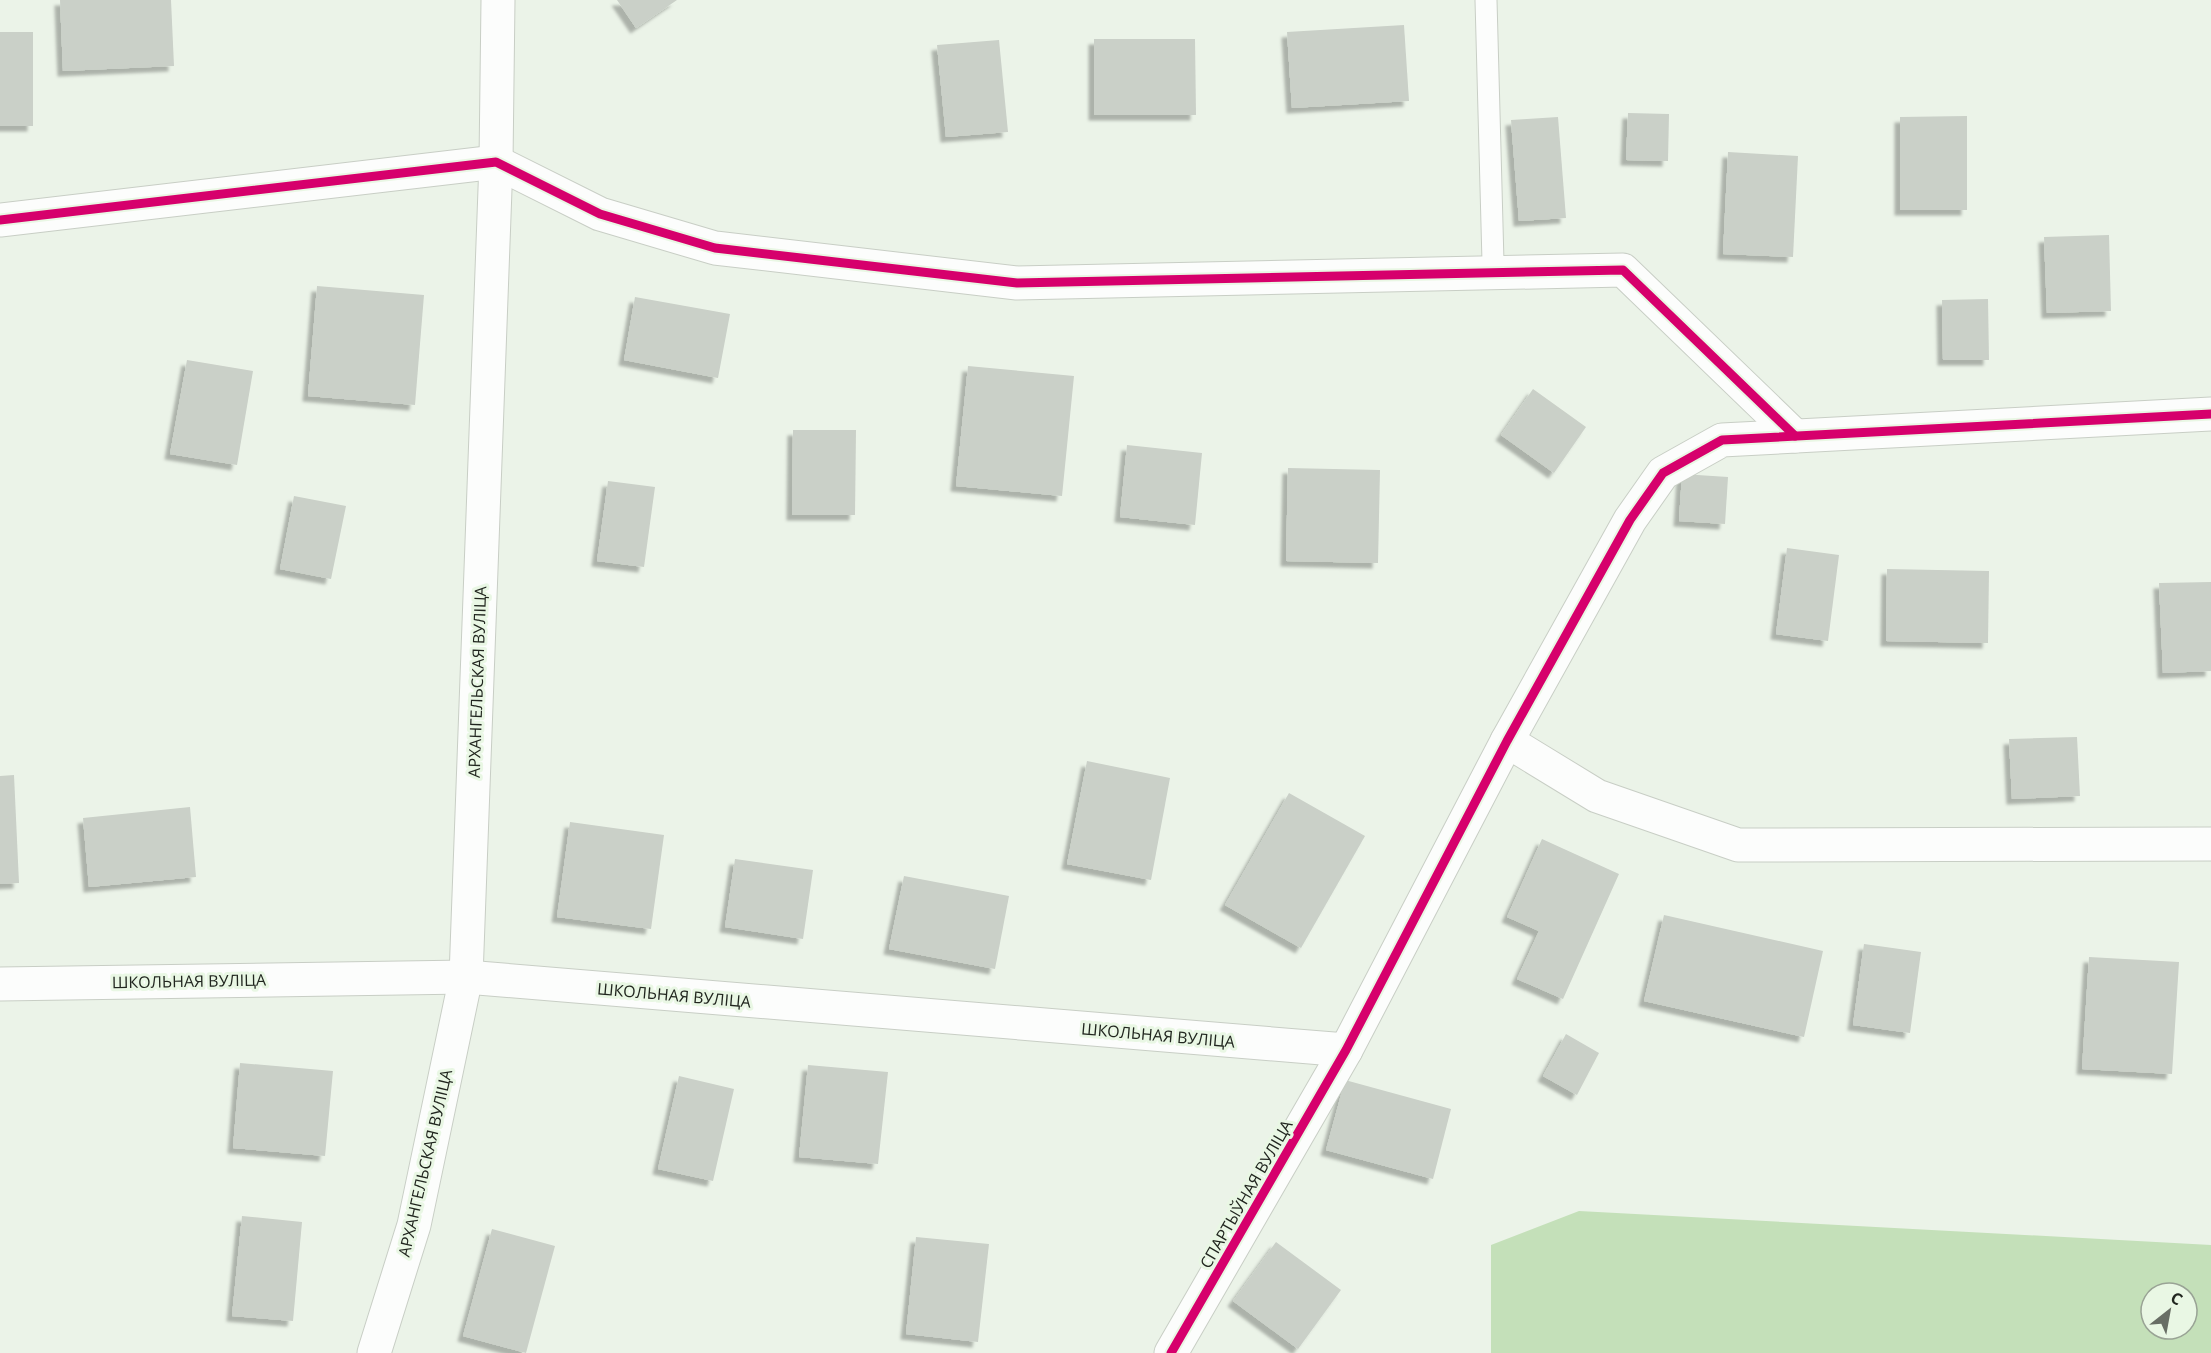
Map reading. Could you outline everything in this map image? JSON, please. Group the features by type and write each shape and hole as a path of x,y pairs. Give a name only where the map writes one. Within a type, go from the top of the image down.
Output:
{"street":[{"name":"АРХАНГЕЛЬСКАЯ ВУЛІЦА","path":"374,1353 414,1225 466,977 496,162 498,0"},
{"path":"0,220 496,162 600,214 715,248 1017,283 1623,270 1796,436"},
{"name":"СПАРТЫЎНАЯ ВУЛІЦА","path":"1172,1353 1346,1050 1506,741 1630,520 1663,473 1722,440 2211,414"},
{"path":"1506,741 1597,796 1738,845 2211,844"},
{"name":"ШКОЛЬНАЯ ВУЛІЦА","path":"0,984 466,977 1346,1050"}],"lane":[{"path":"1486,0 1493,262"}],"green space":[{"path":"1579,1211 2211,1245 2211,1353 1491,1353 1491,1245"}],"building":[{"path":"60,0 171,0 174,66 63,71"},
{"path":"617,0 677,0 636,28"},
{"path":"1404,25 1409,101 1292,108 1287,32"},
{"path":"0,32 33,32 33,126 0,126"},
{"path":"1094,39 1195,39 1196,115 1094,115"},
{"path":"999,40 1008,132 946,137 937,45"},
{"path":"1628,113 1669,114 1668,161 1626,160"},
{"path":"1967,116 1967,210 1900,210 1900,117"},
{"path":"1558,117 1566,218 1519,221 1511,120"},
{"path":"1728,152 1798,156 1793,257 1723,254"},
{"path":"2109,235 2111,311 2047,313 2044,237"},
{"path":"317,286 424,295 415,405 308,396"},
{"path":"635,297 730,314 718,378 624,360"},
{"path":"1988,299 1989,360 1943,360 1942,300"},
{"path":"187,360 253,371 237,465 170,454"},
{"path":"968,366 1074,376 1062,496 956,486"},
{"path":"1533,389 1586,427 1554,473 1501,435"},
{"path":"793,430 856,430 855,515 792,515"},
{"path":"1127,445 1202,453 1195,525 1120,517"},
{"path":"1288,468 1380,470 1378,563 1286,561"},
{"path":"1682,474 1728,477 1725,524 1679,521"},
{"path":"608,481 655,487 644,567 597,561"},
{"path":"294,496 346,506 331,579 280,569"},
{"path":"1787,548 1839,555 1828,641 1776,634"},
{"path":"1887,569 1989,571 1988,643 1886,641"},
{"path":"2211,582 2211,671 2163,673 2159,583"},
{"path":"2077,737 2080,796 2012,799 2009,739"},
{"path":"1087,761 1170,778 1151,880 1067,864"},
{"path":"14,775 19,883 0,884 0,776"},
{"path":"1289,793 1365,836 1301,948 1225,905"},
{"path":"190,807 196,877 89,887 83,818"},
{"path":"570,822 664,835 651,929 557,917"},
{"path":"1542,839 1619,874 1563,999 1517,979 1539,931 1507,917"},
{"path":"735,859 813,870 803,939 725,927"},
{"path":"904,876 1009,896 995,969 889,949"},
{"path":"1664,915 1823,951 1804,1037 1644,1001"},
{"path":"1864,944 1921,952 1910,1033 1853,1025"},
{"path":"2089,957 2179,962 2172,1074 2082,1069"},
{"path":"1566,1034 1599,1053 1577,1095 1543,1076"},
{"path":"240,1063 333,1071 325,1156 233,1148"},
{"path":"808,1065 888,1072 878,1164 799,1157"},
{"path":"679,1076 734,1089 713,1181 658,1169"},
{"path":"1345,1080 1451,1109 1433,1179 1326,1150"},
{"path":"242,1216 302,1222 293,1321 232,1316"},
{"path":"492,1229 555,1246 526,1353 463,1336"},
{"path":"916,1237 989,1244 978,1342 906,1334"},
{"path":"1276,1242 1341,1290 1298,1349 1233,1301"}],"cycle path":[{"path":"0,220 496,162 600,214 715,248 1017,283 1623,270 1795,436"},
{"path":"1171,1353 1346,1050 1507,741 1630,520 1663,473 1722,440 2211,414"}]}
